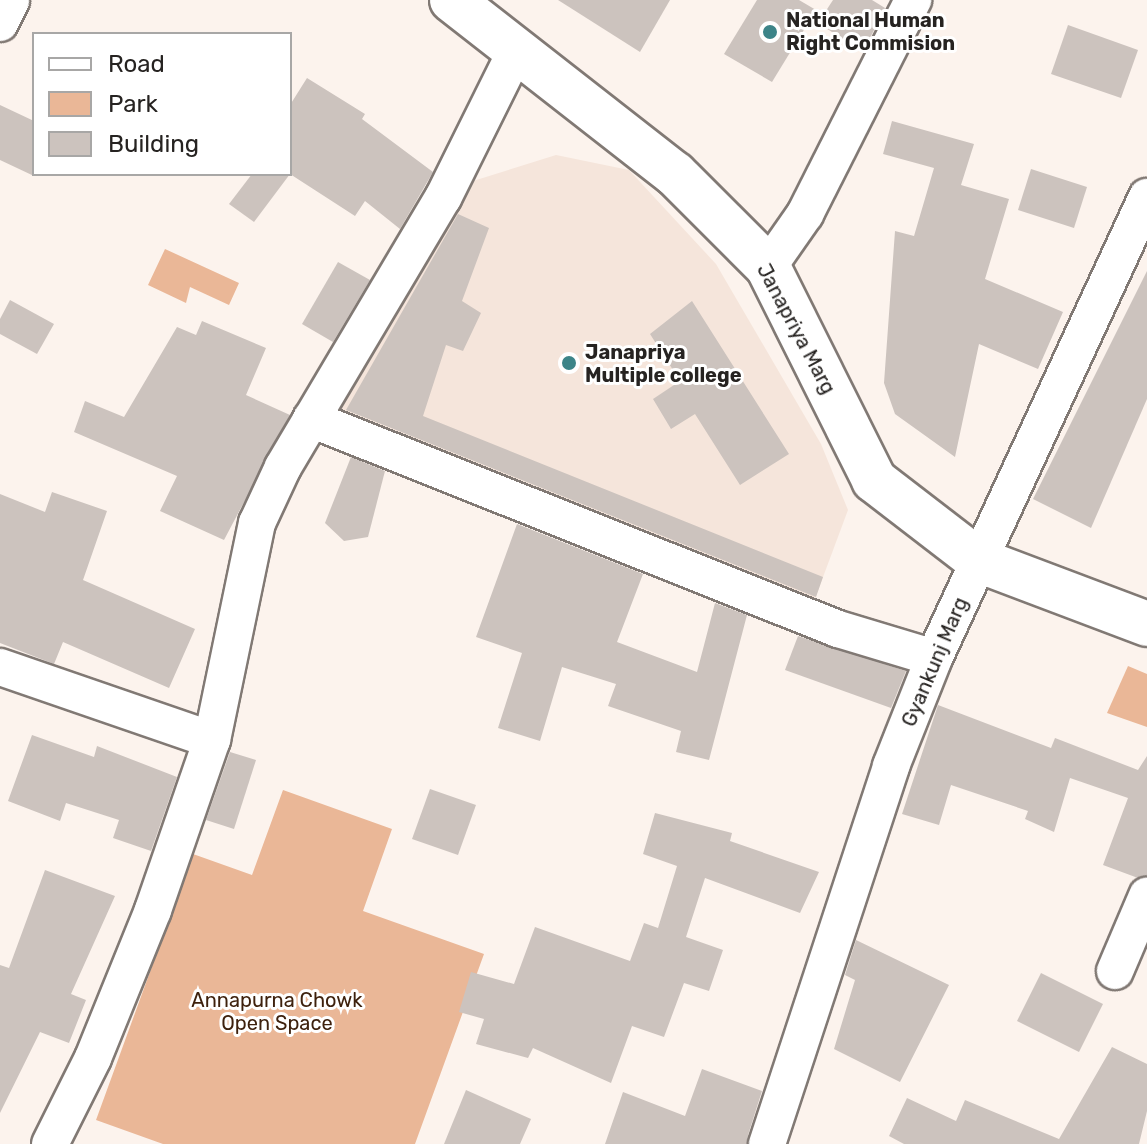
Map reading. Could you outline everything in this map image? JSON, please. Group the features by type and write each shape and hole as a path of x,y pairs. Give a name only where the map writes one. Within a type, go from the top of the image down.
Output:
{"main road":[{"name":"Janapriya Marg","path":"452,0 675,174 768,267 874,480 978,560 1147,624"}],"street":[{"path":"0,23 11,0"},
{"path":"768,267 805,214 913,0"},
{"path":"50,1144 93,1058 153,910 212,740 257,523 311,419 443,198 517,49"},
{"name":"Gyankunj Marg","path":"767,1144 891,766 934,658 1147,197"},
{"path":"311,419 823,624 934,658"},
{"path":"0,667 212,740"},
{"path":"1115,971 1147,896"}],"shaded area":[{"name":"Janapriya Multiple college","path":"556,155 629,170 716,264 821,444 848,510 810,612 332,425 457,186"}],"green space":[{"path":"165,249 239,283 229,305 190,287 186,303 148,285"},
{"path":"1128,666 1147,674 1147,727 1107,713"},
{"name":"Annapurna Chowk Open Space","path":"283,790 392,829 363,911 484,954 415,1144 163,1144 96,1120 193,854 252,875"}],"building":[{"path":"558,0 670,0 640,52"},
{"name":"National Human Right Commision","path":"757,0 799,0 816,10 772,82 724,54"},
{"path":"833,0 872,0 885,8 863,52 818,23"},
{"path":"1068,25 1138,50 1121,98 1051,74"},
{"path":"307,78 365,114 362,119 433,172 400,229 365,201 355,216 292,175 292,102"},
{"path":"0,105 32,120 32,175 0,160"},
{"path":"892,121 974,144 961,185 1009,199 985,279 1063,312 1038,369 979,344 955,457 895,414 884,383 895,231 914,236 934,168 883,154"},
{"path":"1031,169 1087,187 1074,228 1018,210"},
{"path":"250,176 288,176 254,222 229,204"},
{"path":"458,214 489,228 462,301 481,313 463,351 446,345 423,416 823,577 816,597 346,410"},
{"path":"338,262 370,280 333,342 302,324"},
{"path":"1147,271 1147,399 1091,528 1033,499"},
{"path":"10,300 54,324 37,354 0,334 0,319"},
{"path":"692,301 789,454 740,485 695,414 671,429 653,399 680,381 650,334"},
{"path":"202,321 266,348 246,395 290,415 224,540 160,511 177,476 74,432 85,401 124,417 177,327 196,335"},
{"path":"351,457 385,471 368,537 344,541 325,523"},
{"path":"52,492 107,511 83,580 195,629 169,688 63,642 54,664 0,643 0,494 45,512"},
{"path":"517,524 643,574 617,642 697,672 715,603 747,615 709,760 676,752 681,731 608,706 616,684 562,667 540,741 498,728 522,653 476,637"},
{"path":"798,636 906,671 891,708 785,670"},
{"path":"938,705 1051,748 1055,738 1138,770 1147,756 1147,875 1138,878 1103,865 1128,798 1070,778 1054,832 1025,819 1028,811 951,785 939,825 902,814"},
{"path":"32,735 94,757 97,746 177,777 151,851 113,838 119,820 66,803 60,821 8,801"},
{"path":"230,752 256,760 234,829 206,820"},
{"path":"430,789 476,805 458,855 412,839"},
{"path":"655,813 732,833 730,841 819,872 800,913 705,878 686,937 723,950 709,991 684,983 664,1037 632,1026 611,1083 533,1048 528,1058 476,1044 484,1019 459,1012 471,972 514,984 535,927 630,961 644,923 658,928 677,866 643,854"},
{"path":"45,870 115,896 71,994 86,1000 69,1043 40,1032 0,1113 0,965 9,968"},
{"path":"856,940 949,985 900,1082 834,1049 855,980 845,975"},
{"path":"1041,973 1103,1004 1079,1052 1017,1021"},
{"path":"1112,1047 1147,1064 1147,1111 1139,1144 904,1144 889,1136 907,1098 956,1121 965,1100 1059,1139"},
{"path":"702,1069 762,1091 747,1144 605,1144 623,1092 685,1116"},
{"path":"466,1090 531,1119 520,1144 444,1144"}],"place":[{"name":"National Human Right Commision","path":"770,32"},
{"name":"Janapriya Multiple college","path":"569,363"}]}
